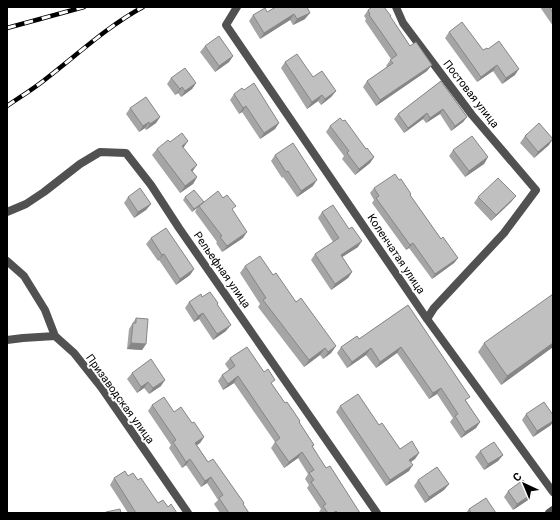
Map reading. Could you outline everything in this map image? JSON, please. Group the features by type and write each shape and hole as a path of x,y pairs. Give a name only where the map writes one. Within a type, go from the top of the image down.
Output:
{"street":[{"name":"Коленчатая улица","path":"237,7 226,25 427,319 553,492"},
{"name":"Постовая улица","path":"396,7 403,23 472,115 536,190 504,233 434,308 427,319"},
{"name":"Рельефная улица","path":"7,212 26,204 80,164 100,152 126,153 151,185 179,228 377,513"},
{"name":"Призаводская улица","path":"7,261 24,276 45,310 55,336 74,353 101,387 188,513"},
{"path":"7,340 55,336"},
{"path":"549,513 553,510"}],"building":[{"path":"276,7 307,7 310,13 297,19 294,14 264,33 253,15 265,8 267,12"},
{"path":"372,7 384,7 410,46 416,42 432,65 380,100 367,81 393,63 390,60 397,55 369,15 368,10"},
{"path":"549,7 553,7 553,13"},
{"path":"462,22 483,50 488,49 499,41 519,69 506,78 497,65 481,77 449,32"},
{"path":"219,36 233,56 219,66 205,46"},
{"path":"297,54 313,77 322,71 336,91 325,99 322,95 312,102 285,62"},
{"path":"185,68 196,83 185,91 182,87 180,89 171,78"},
{"path":"441,81 467,117 455,126 443,109 430,118 427,113 408,128 398,114"},
{"path":"254,83 279,123 264,133 246,106 243,108 234,94 242,88 244,90"},
{"path":"146,97 160,117 150,124 149,122 143,126 130,108"},
{"path":"340,118 343,121 345,120 366,149 367,148 374,157 359,169 347,153 349,151 330,126"},
{"path":"539,123 553,139 538,152 525,136"},
{"path":"182,133 188,141 182,146 197,165 191,170 197,177 185,186 157,149 168,140 170,142"},
{"path":"472,136 488,157 469,171 453,150"},
{"path":"293,143 317,180 301,191 275,155"},
{"path":"395,174 399,180 401,179 411,194 410,195 441,239 443,237 458,258 435,274 413,243 410,245 376,198 379,196 374,188"},
{"path":"498,178 516,196 496,215 478,197"},
{"path":"140,188 151,204 138,212 128,197"},
{"path":"194,190 204,202 194,209 185,197"},
{"path":"218,191 223,198 227,195 236,206 232,209 247,232 227,246 220,237 222,236 199,206"},
{"path":"333,205 349,229 352,227 362,241 341,255 352,272 335,284 315,254 339,238 322,212"},
{"path":"166,228 194,269 180,279 164,254 162,255 151,238"},
{"path":"260,256 273,275 276,273 296,302 301,298 336,346 328,352 325,348 309,360 263,300 266,298 245,266"},
{"path":"210,292 231,325 217,334 203,313 198,316 189,302 201,294 202,297"},
{"path":"553,294 553,343 507,376 484,343"},
{"path":"408,305 470,397 465,400 480,422 465,432 455,416 458,414 441,388 433,393 401,347 380,362 371,348 352,362 341,347 357,336 359,339"},
{"path":"136,318 148,319 146,344 131,343 133,323 136,323"},
{"path":"247,347 264,372 268,369 275,380 271,383 300,421 299,422 314,445 312,446 326,468 330,466 360,513 338,513 336,511 333,513 328,513 323,506 326,504 311,482 314,480 309,473 314,470 302,452 289,462 275,442 280,438 238,376 228,384 222,375 235,366 230,358"},
{"path":"151,359 165,380 153,388 148,382 141,387 132,373"},
{"path":"358,394 379,425 382,423 400,449 412,441 419,453 409,460 413,465 390,480 340,406"},
{"path":"164,397 174,412 181,407 192,423 194,422 204,437 195,443 208,462 213,459 244,503 243,504 249,513 229,513 219,498 223,495 211,477 205,481 190,459 186,462 173,442 176,440 152,405"},
{"path":"544,402 553,415 553,421 537,431 526,414"},
{"path":"494,442 503,455 488,464 480,451"},
{"path":"437,467 449,484 429,497 418,480"},
{"path":"125,471 128,476 133,473 138,480 141,478 158,503 163,500 168,507 171,504 177,513 136,513 114,478"},
{"path":"523,480 532,494 517,504 508,491"},
{"path":"486,498 496,513 471,513 469,509"},
{"path":"120,509 121,513 106,513 106,512"}],"railway":[{"path":"7,28 84,7"},
{"path":"7,106 42,82 105,31 143,7"}]}
